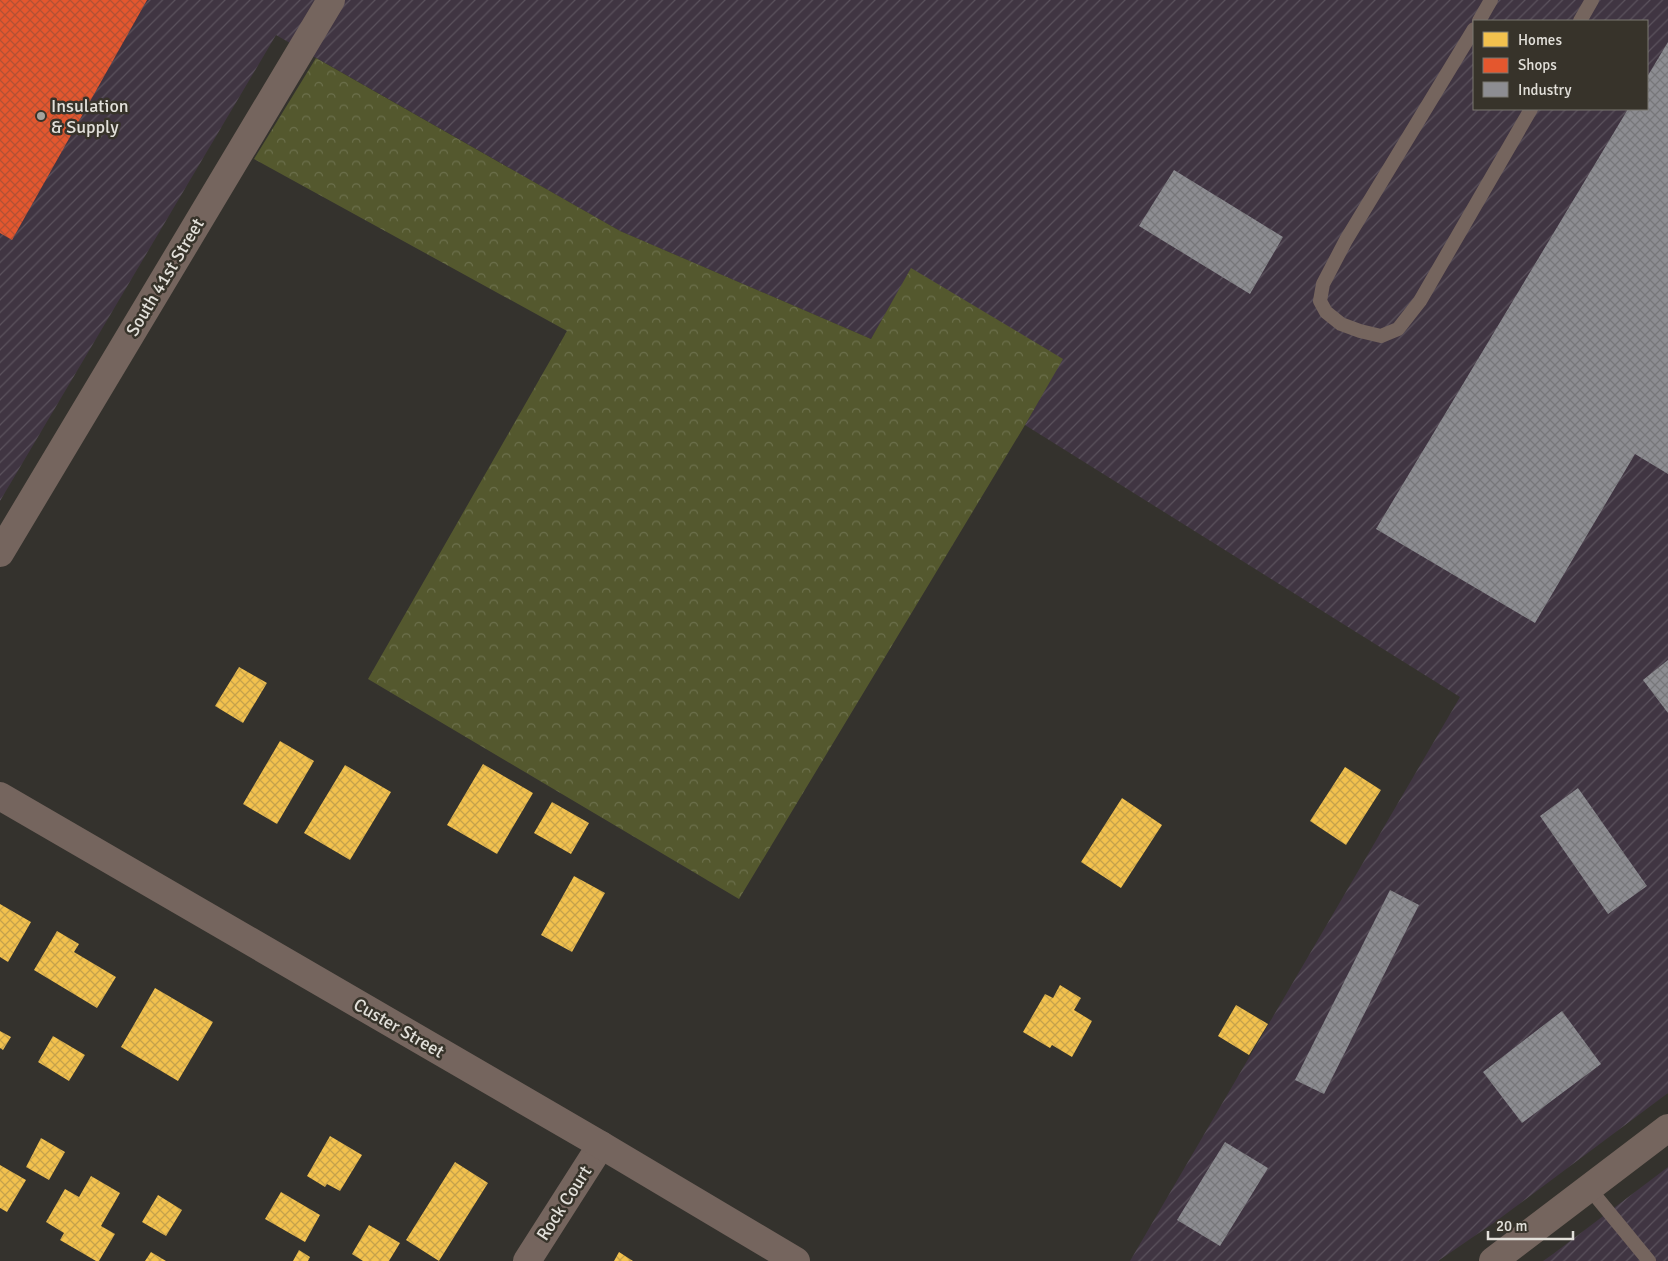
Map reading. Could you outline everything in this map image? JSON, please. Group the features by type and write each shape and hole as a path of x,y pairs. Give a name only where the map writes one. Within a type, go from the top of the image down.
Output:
{"street":[{"name":"South 41st Street","path":"0,553 331,0"},
{"name":"Custer Street","path":"0,796 601,1145 796,1261"},
{"path":"1493,1261 1668,1128"},
{"name":"Rock Court","path":"527,1261 601,1145"}],"lane":[{"path":"1479,20 1491,0"},
{"path":"1581,20 1592,0"},
{"path":"1473,31 1332,266 1323,284 1320,301 1326,312 1341,324 1380,336 1398,329 1420,301 1530,110"},
{"path":"1589,1188 1649,1261"}],"shaded area":[{"path":"0,0 1668,0 1668,1093 1495,1222 1438,1261 1130,1261 1460,697 1025,425 1062,359 911,269 871,339 620,231 276,35 0,501"},
{"path":"1668,1167 1668,1261 1543,1261 1553,1254"}],"green space":[{"path":"316,58 620,231 871,339 911,268 1063,359 739,899 368,679 567,331 254,159"}],"building: Homes":[{"path":"239,667 267,683 243,723 215,706"},
{"path":"280,741 314,761 277,824 243,804"},
{"path":"483,764 533,793 497,854 447,825"},
{"path":"345,765 391,792 350,860 304,833"},
{"path":"1345,767 1381,790 1346,845 1310,821"},
{"path":"1122,798 1162,825 1121,888 1081,862"},
{"path":"552,802 589,823 571,854 534,833"},
{"path":"574,876 605,893 572,952 541,935"},
{"path":"0,904 31,922 8,962 0,957"},
{"path":"57,931 79,944 74,952 116,977 97,1008 34,970"},
{"path":"1060,985 1081,998 1074,1010 1092,1021 1072,1057 1052,1045 1050,1048 1023,1032 1045,994 1053,998"},
{"path":"155,988 213,1022 178,1081 121,1047"},
{"path":"1236,1005 1268,1024 1249,1055 1218,1036"},
{"path":"0,1031 11,1037 3,1050 0,1048"},
{"path":"53,1036 85,1055 69,1081 38,1062"},
{"path":"330,1136 362,1155 340,1191 327,1184 325,1187 307,1176"},
{"path":"41,1138 65,1152 49,1180 26,1167"},
{"path":"455,1162 488,1183 439,1261 406,1240"},
{"path":"0,1165 26,1180 7,1212 0,1208"},
{"path":"91,1176 120,1193 101,1226 115,1234 99,1261 60,1240 64,1233 46,1222 65,1189 79,1197"},
{"path":"281,1192 320,1215 305,1242 265,1219"},
{"path":"158,1195 182,1210 166,1236 142,1222"},
{"path":"369,1225 400,1243 389,1261 363,1261 352,1254"},
{"path":"299,1250 310,1257 308,1261 293,1261"},
{"path":"151,1252 166,1261 145,1261"},
{"path":"619,1252 633,1261 614,1261"}],"building: Shops":[{"name":"Insulation & Supply","path":"0,0 147,0 12,240 0,233"}],"building: Industry":[{"path":"1668,42 1668,474 1635,454 1535,623 1376,529 1627,110 1648,110 1648,75"},
{"path":"1174,170 1283,237 1250,294 1139,226"},
{"path":"1668,660 1668,713 1643,680"},
{"path":"1578,788 1647,886 1608,914 1540,816"},
{"path":"1390,890 1419,905 1324,1094 1295,1080"},
{"path":"1562,1011 1601,1064 1522,1123 1483,1072"},
{"path":"1225,1142 1268,1168 1220,1246 1177,1220"}],"place":[{"name":"Insulation & Supply","path":"41,116"}]}
